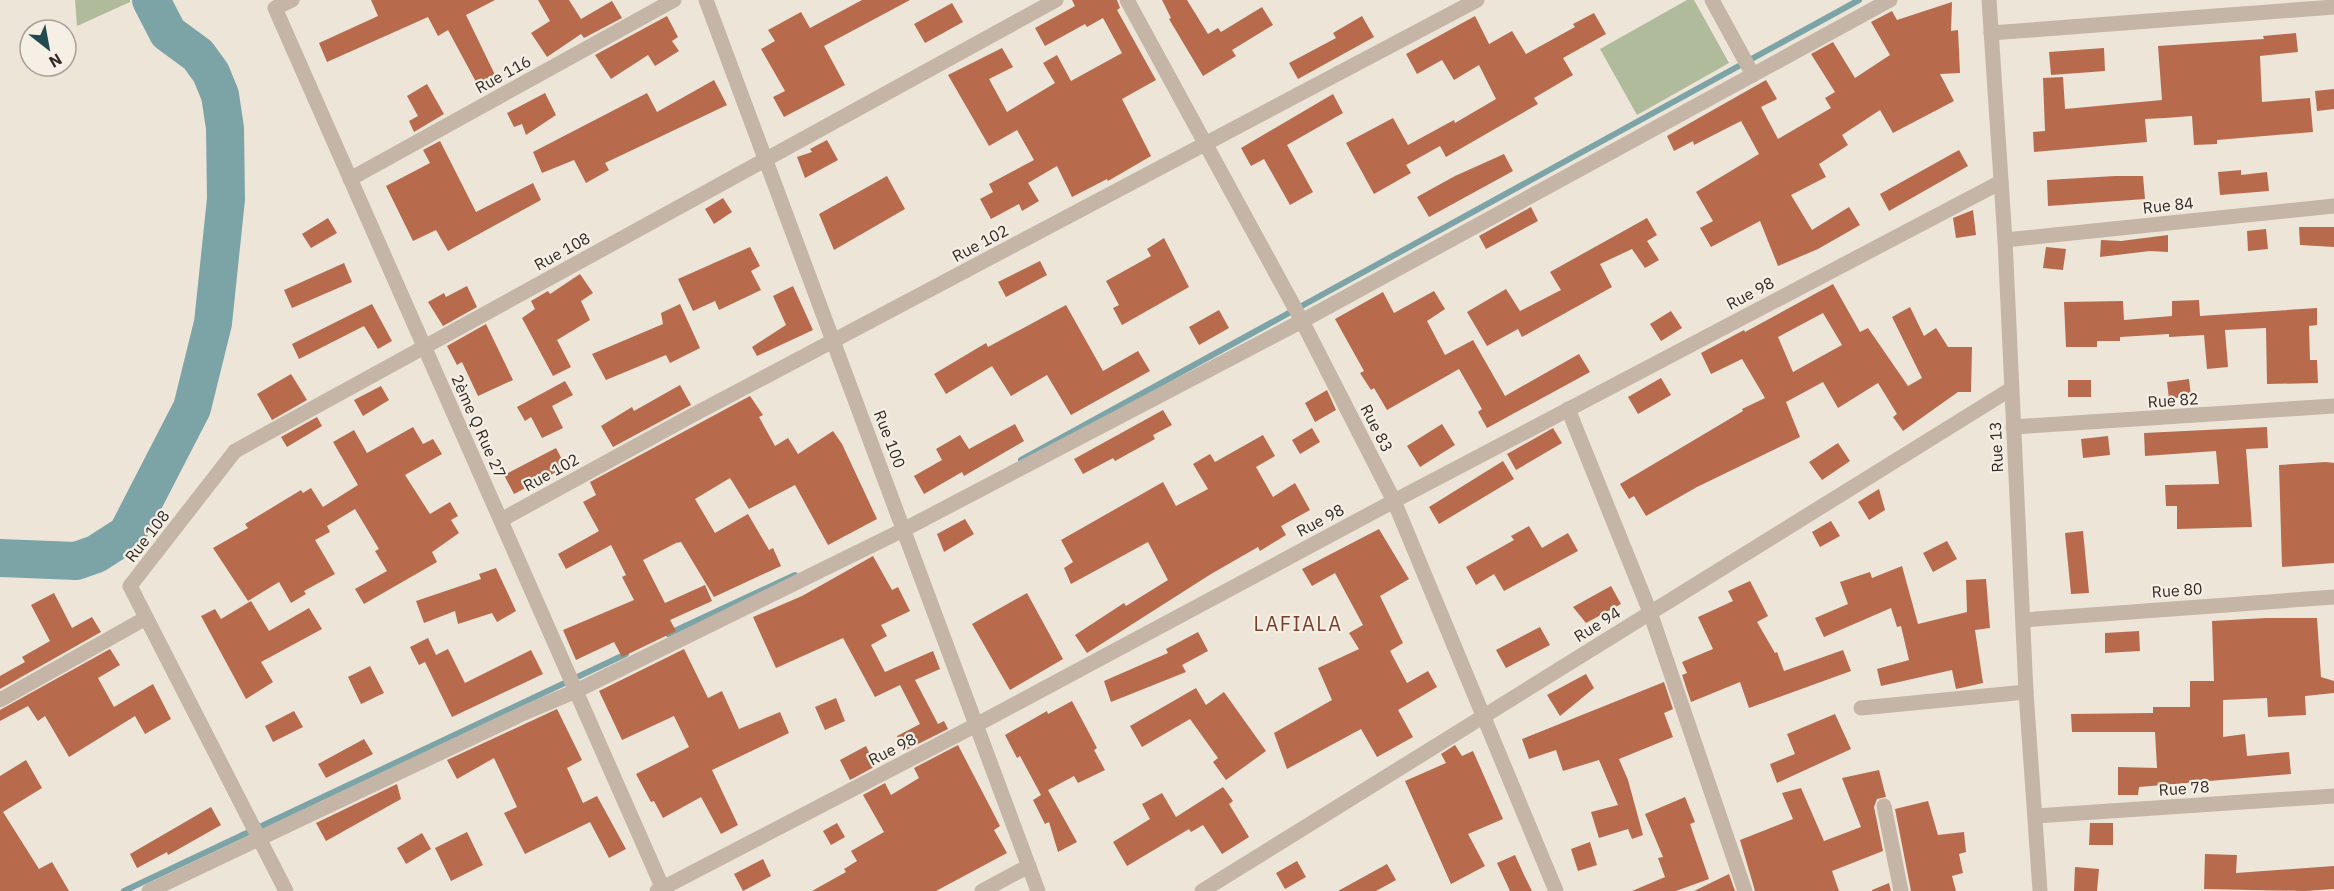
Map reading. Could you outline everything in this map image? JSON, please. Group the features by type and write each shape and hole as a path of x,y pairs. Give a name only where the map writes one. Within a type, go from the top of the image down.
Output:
{"street":[{"name":"2ème Q Rue 27","path":"292,0 275,8 661,890"},
{"name":"Rue 116","path":"350,179 674,0"},
{"name":"Rue 100","path":"706,0 978,724 1038,891"},
{"name":"Rue 108","path":"146,618 130,586 235,451 1056,0"},
{"name":"Rue 83","path":"1126,0 1302,321 1394,501 1556,891"},
{"name":"Rue 102","path":"501,520 1477,0"},
{"path":"1712,0 1753,75"},
{"path":"149,891 524,713 576,692 905,529 1302,321 1890,0"},
{"name":"Rue 13","path":"1989,0 2005,240 2026,692 2040,891"},
{"path":"1991,33 2334,7"},
{"name":"Rue 98","path":"661,890 2001,182"},
{"name":"Rue 84","path":"2005,240 2334,206"},
{"name":"Rue 94","path":"1202,891 2011,389"},
{"name":"Rue 82","path":"2013,427 2334,406"},
{"path":"1568,410 1650,612 1745,891"},
{"name":"Rue 80","path":"2023,620 2334,597"},
{"path":"0,700 146,618 286,891"},
{"path":"1861,708 2026,692"},
{"name":"Rue 78","path":"2036,816 2334,796"},
{"path":"1884,806 1901,891"},
{"path":"981,891 1029,866"}],"green space":[{"path":"75,0 130,0 78,26"},
{"path":"1687,0 1694,0 1729,63 1637,115 1600,49"}],"building":[{"path":"371,0 495,0 466,15 499,83 482,93 448,30 438,36 428,17 327,62 319,43 378,16"},
{"path":"538,0 569,0 581,19 612,1 622,18 584,38 581,34 547,57 531,33 550,21"},
{"path":"862,0 910,0 824,46 845,85 784,117 773,97 785,91 761,49 775,41 768,30 801,12 810,28"},
{"path":"1072,0 1117,0 1120,8 1117,10 1156,80 1122,99 1151,156 1108,181 1107,179 1072,197 1057,166 1028,183 1039,201 1022,211 1019,204 991,219 980,199 993,192 989,184 1034,160 1017,130 989,146 948,75 1002,48 1013,67 989,79 1007,112 1055,83 1043,63 1057,55 1071,81 1122,53 1103,18 1087,27 1085,24 1045,46 1035,28 1075,6"},
{"path":"1162,0 1187,0 1208,34 1218,28 1221,32 1262,7 1273,25 1232,50 1236,56 1203,76 1169,19 1171,18"},
{"path":"1952,2 1951,31 1958,30 1960,73 1940,74 1954,101 1893,133 1880,110 1842,135 1848,145 1819,164 1826,177 1791,195 1812,230 1849,207 1860,225 1818,249 1778,266 1760,221 1711,247 1700,228 1713,221 1696,192 1759,154 1741,121 1694,145 1693,141 1674,151 1667,136 1766,80 1777,99 1761,107 1778,139 1831,108 1825,98 1835,92 1811,54 1833,42 1855,78 1890,55 1871,22 1892,11 1897,20"},
{"path":"952,3 963,22 925,43 914,24"},
{"path":"1594,13 1606,34 1563,58 1573,75 1534,98 1538,104 1446,157 1440,146 1406,165 1411,173 1374,194 1346,143 1393,118 1408,145 1454,120 1455,123 1496,99 1479,65 1454,80 1442,60 1417,74 1406,54 1475,16 1489,44 1512,31 1526,54 1575,27 1573,24"},
{"path":"667,16 678,37 672,41 679,51 655,66 648,55 611,79 595,55"},
{"path":"1362,16 1374,37 1298,79 1289,63 1336,38 1333,33"},
{"path":"2296,33 2298,52 2260,56 2262,102 2310,98 2313,132 2217,140 2217,144 2194,145 2192,116 2145,119 2147,142 2034,152 2033,132 2045,131 2043,78 2063,77 2065,109 2162,100 2158,46 2264,39 2263,36"},
{"path":"2104,48 2105,71 2051,75 2049,52"},
{"path":"714,80 727,105 605,163 609,170 586,183 574,160 542,173 533,152 647,93 657,112"},
{"path":"427,84 444,114 414,132 409,121 418,116 407,96"},
{"path":"2334,89 2334,109 2317,111 2315,91"},
{"path":"545,93 556,115 526,135 522,124 514,127 507,113"},
{"path":"1333,94 1343,113 1287,145 1313,192 1290,205 1264,159 1251,166 1241,148"},
{"path":"827,140 838,160 805,178 797,157 812,152 810,149"},
{"path":"440,141 476,212 533,183 541,200 448,251 436,230 413,241 386,186 430,163 423,150"},
{"path":"1959,150 1968,166 1889,211 1880,194"},
{"path":"1504,154 1513,171 1429,217 1417,197 1455,176"},
{"path":"2241,170 2241,175 2267,172 2269,191 2220,195 2218,172"},
{"path":"887,176 905,209 834,250 819,214"},
{"path":"2143,176 2145,199 2048,206 2047,180"},
{"path":"723,198 732,212 714,224 705,209"},
{"path":"1531,207 1538,221 1486,249 1479,236"},
{"path":"1973,210 1976,235 1956,238 1953,218"},
{"path":"328,218 337,233 311,248 302,234"},
{"path":"1647,218 1657,235 1647,241 1659,260 1645,268 1632,249 1600,264 1612,287 1522,337 1518,329 1487,346 1467,312 1506,289 1520,311 1561,290 1550,272"},
{"path":"2299,227 2334,227 2334,247 2300,245"},
{"path":"2266,229 2268,249 2248,251 2247,231"},
{"path":"2168,235 2168,252 2150,251 2100,257 2101,240 2121,241"},
{"path":"1164,238 1189,287 1122,325 1113,308 1119,305 1106,281 1151,256 1147,249"},
{"path":"750,247 760,266 751,271 761,290 719,310 715,301 693,311 678,279"},
{"path":"2046,247 2066,249 2063,270 2043,268"},
{"path":"1040,261 1047,275 1006,297 998,282"},
{"path":"344,263 352,282 292,308 284,290"},
{"path":"580,274 593,293 581,301 590,320 557,340 571,367 553,376 522,318 535,309 531,301 548,291 550,294"},
{"path":"1833,284 1860,332 1868,328 1908,386 1922,378 1892,317 1910,307 1924,336 1936,328 1948,347 1972,347 1971,392 1958,392 1903,431 1893,417 1897,414 1878,383 1838,408 1823,382 1786,402 1800,437 1697,487 1646,516 1634,496 1629,499 1620,484 1743,411 1742,409 1765,398 1742,359 1711,374 1701,353 1744,330 1745,332","holes":["1823,313 1842,345 1793,372 1778,337"]},
{"path":"467,286 477,307 443,326 428,302 444,293 446,297"},
{"path":"793,286 813,330 757,356 752,347 786,325 773,296"},
{"path":"1434,291 1445,309 1427,321 1445,355 1473,340 1505,396 1579,354 1590,372 1487,428 1478,412 1482,409 1459,369 1387,410 1374,388 1371,390 1360,373 1364,371 1335,319 1383,292 1394,313"},
{"path":"2199,300 2200,316 2317,308 2317,325 2309,326 2310,360 2317,360 2318,383 2267,384 2266,328 2225,330 2228,367 2207,369 2204,335 2169,337 2169,334 2120,337 2120,341 2097,341 2097,347 2066,347 2064,302 2123,301 2124,320 2172,316 2172,301"},
{"path":"372,304 392,341 378,349 364,326 299,359 292,344"},
{"path":"680,304 700,348 670,363 666,355 606,380 592,354 663,324 661,313"},
{"path":"1066,305 1103,371 1138,351 1150,371 1071,415 1047,375 1011,396 992,366 946,394 934,374 986,343 988,347"},
{"path":"1219,310 1229,328 1199,345 1189,327"},
{"path":"1671,311 1682,328 1661,341 1650,324"},
{"path":"486,324 513,380 478,396 462,362 457,365 447,346"},
{"path":"291,374 307,400 272,420 257,394"},
{"path":"1661,378 1671,395 1638,414 1628,397"},
{"path":"2189,379 2191,396 2169,399 2167,382"},
{"path":"2068,380 2091,380 2091,397 2068,397"},
{"path":"565,381 573,395 552,406 563,428 542,438 531,417 525,421 517,407"},
{"path":"680,385 691,405 613,447 601,426 632,407 634,411"},
{"path":"381,386 389,400 363,416 354,400"},
{"path":"1327,390 1336,410 1315,422 1305,403"},
{"path":"750,396 763,415 759,417 775,446 788,438 798,454 833,431 842,444 877,519 828,545 795,485 749,509 730,478 695,499 715,533 748,514 769,550 773,548 781,566 714,597 681,542 676,543 643,560 665,603 705,585 712,601 670,620 676,631 622,657 614,642 576,660 563,630 634,600 622,577 626,575 611,545 566,569 558,554 599,531 583,502 596,495 590,482"},
{"path":"1163,410 1172,425 1153,435 1155,439 1115,461 1113,458 1083,474 1074,459"},
{"path":"317,417 322,426 287,447 281,437"},
{"path":"1015,424 1024,441 964,476 962,472 924,494 914,476 942,460 936,449 960,435 969,449"},
{"path":"1442,424 1455,445 1420,467 1407,446"},
{"path":"413,427 423,444 433,439 442,454 405,475 430,514 450,502 458,516 451,520 459,533 432,552 437,562 364,604 355,589 387,571 375,551 379,549 355,509 327,526 330,532 315,540 335,574 304,591 306,594 291,603 279,582 248,601 213,548 248,528 245,524 301,490 303,493 311,488 323,507 358,485 333,442 354,430 367,453"},
{"path":"2267,427 2268,448 2246,449 2252,527 2177,529 2177,506 2166,506 2165,485 2219,484 2216,451 2145,456 2144,433"},
{"path":"1312,428 1320,442 1300,454 1292,440"},
{"path":"1553,428 1562,443 1516,470 1507,454"},
{"path":"1263,435 1275,456 1256,467 1273,497 1295,483 1310,510 1281,526 1286,535 1260,551 1258,547 1211,574 1087,653 1075,635 1124,603 1126,606 1168,580 1148,542 1071,584 1064,568 1073,562 1061,540 1163,482 1176,506 1208,489 1193,464 1210,454 1215,462"},
{"path":"2108,436 2110,455 2083,458 2081,439"},
{"path":"1838,443 1850,461 1822,480 1809,462"},
{"path":"556,448 566,467 514,494 504,475"},
{"path":"1503,461 1514,479 1439,524 1429,507"},
{"path":"2334,463 2334,563 2282,567 2279,465"},
{"path":"1879,489 1885,510 1869,520 1858,502"},
{"path":"965,519 974,534 944,552 937,534"},
{"path":"1831,521 1840,536 1820,547 1812,532"},
{"path":"1529,526 1542,548 1568,533 1578,551 1504,591 1494,574 1476,585 1466,567 1514,540 1511,536"},
{"path":"1379,529 1409,579 1380,596 1403,643 1390,651 1407,683 1428,671 1437,687 1398,710 1413,737 1377,757 1361,729 1287,769 1274,733 1332,700 1318,668 1359,649 1349,633 1363,625 1335,573 1312,586 1302,569"},
{"path":"2083,531 2089,593 2071,594 2065,533"},
{"path":"1947,541 1957,559 1933,572 1923,553"},
{"path":"873,556 892,590 898,587 910,611 881,625 887,636 871,645 885,672 933,651 940,669 915,680 938,724 944,721 948,729 904,751 897,736 920,724 900,685 875,697 843,638 776,668 753,617 802,596"},
{"path":"1902,566 1918,624 1967,612 1966,580 1986,579 1990,628 1975,630 1983,683 1956,689 1952,670 1881,686 1877,669 1909,660 1901,626 1897,627 1891,608 1824,637 1815,618 1848,604 1840,582 1870,572 1872,578"},
{"path":"496,568 516,611 497,622 492,613 458,624 455,611 424,623 416,601 481,579 479,574"},
{"path":"1750,581 1768,616 1757,622 1775,653 1777,652 1784,671 1843,650 1851,671 1749,708 1740,682 1691,702 1682,675 1687,673 1682,662 1713,649 1698,617 1733,601 1728,591"},
{"path":"1611,586 1621,604 1586,623 1573,607"},
{"path":"54,593 72,628 92,617 101,632 0,689 0,676 25,662 22,657 50,641 31,605"},
{"path":"1027,593 1063,659 1010,690 972,624"},
{"path":"251,601 269,631 309,608 322,629 261,662 273,682 246,699 201,616 215,609 221,619"},
{"path":"2317,618 2321,677 2334,681 2334,693 2305,696 2306,715 2268,717 2267,698 2223,700 2223,737 2245,734 2247,756 2289,752 2291,774 2139,787 2138,795 2118,795 2118,767 2157,768 2155,732 2072,732 2071,714 2153,713 2153,707 2190,707 2190,681 2214,681 2212,621"},
{"path":"1540,627 1550,645 1506,668 1496,650"},
{"path":"2139,631 2140,651 2105,653 2105,633"},
{"path":"1198,632 1208,651 1182,665 1186,672 1111,702 1104,681 1168,653 1166,649"},
{"path":"428,638 436,655 448,649 465,683 531,650 543,674 452,717 425,662 419,665 410,647"},
{"path":"110,649 120,665 98,678 114,707 153,684 171,719 145,734 135,716 69,757 45,716 38,721 28,706 0,721 0,710"},
{"path":"684,649 708,698 722,691 739,729 780,712 789,733 712,770 738,825 721,834 701,797 663,818 654,801 651,802 636,774 689,747 674,716 622,740 599,691"},
{"path":"370,666 384,693 361,704 348,677"},
{"path":"1586,674 1594,688 1560,716 1547,695"},
{"path":"1664,682 1673,709 1664,713 1673,737 1619,759 1628,780 1643,835 1632,839 1628,829 1599,838 1591,812 1618,805 1599,760 1563,771 1556,750 1529,759 1522,739"},
{"path":"1196,688 1206,705 1224,692 1266,751 1226,780 1213,762 1218,758 1190,719 1142,747 1130,726"},
{"path":"836,698 845,721 825,730 815,707"},
{"path":"1072,701 1097,748 1094,750 1105,770 1078,783 1074,776 1048,790 1077,842 1058,852 1049,822 1045,824 1033,800 1041,795 1020,756 1017,758 1005,735 1047,711 1048,714"},
{"path":"557,709 582,760 567,768 583,803 597,796 626,849 609,858 590,822 525,854 504,813 517,807 494,758 457,779 447,760"},
{"path":"294,711 303,727 273,742 265,726"},
{"path":"1835,714 1851,749 1777,783 1770,764 1795,754 1787,734"},
{"path":"364,739 373,754 326,778 318,764"},
{"path":"958,745 1000,826 994,830 1007,853 936,891 812,891 846,872 844,869 857,861 851,851 884,832 863,795 885,783 891,795 919,778 914,768"},
{"path":"1455,745 1462,756 1473,751 1503,819 1468,834 1485,866 1451,884 1405,781 1446,763 1441,754"},
{"path":"866,746 876,766 850,780 840,760"},
{"path":"26,760 42,788 3,812 39,869 52,862 69,891 0,891 0,776"},
{"path":"1879,770 1886,797 1877,799 1874,807 1883,851 1832,871 1839,891 1755,891 1740,840 1793,819 1782,793 1801,788 1824,841 1861,827 1842,778"},
{"path":"397,784 401,799 326,841 316,823"},
{"path":"1223,787 1233,801 1229,804 1249,837 1222,854 1203,825 1191,832 1189,829 1127,866 1113,842 1150,819 1142,804 1162,793 1176,817"},
{"path":"1685,797 1695,822 1690,824 1709,879 1676,891 1632,891 1665,877 1658,858 1663,857 1645,814"},
{"path":"1928,801 1938,835 1964,832 1966,852 1959,854 1963,873 1952,876 1956,891 1911,891 1895,809"},
{"path":"211,807 221,825 168,855 167,852 137,868 130,854"},
{"path":"837,823 845,837 831,845 823,831"},
{"path":"2090,823 2113,823 2113,845 2089,845"},
{"path":"467,832 483,865 451,881 435,848"},
{"path":"422,833 431,849 406,864 397,848"},
{"path":"1590,842 1597,865 1578,871 1571,849"},
{"path":"2205,854 2237,855 2236,873 2334,866 2334,889 2305,891 2204,889"},
{"path":"1515,855 1532,891 1510,891 1497,863"},
{"path":"763,859 771,876 743,891 734,874"},
{"path":"1297,861 1306,877 1285,889 1276,873"},
{"path":"1387,864 1396,880 1376,891 1338,891"},
{"path":"2075,867 2099,869 2097,891 2074,891"},
{"path":"1729,874 1735,891 1694,891"},
{"path":"1889,883 1891,891 1872,891 1872,890"}],"waterway":[{"path":"0,558 76,561 96,554 127,534 192,408 213,323 226,199 225,128 220,95 211,73 198,55 168,33 151,0"},
{"path":"1021,460 1859,0"},
{"path":"668,634 795,575"},
{"path":"124,891 626,654"}],"district":[{"name":"LAFIALA","path":"1298,623"}]}
